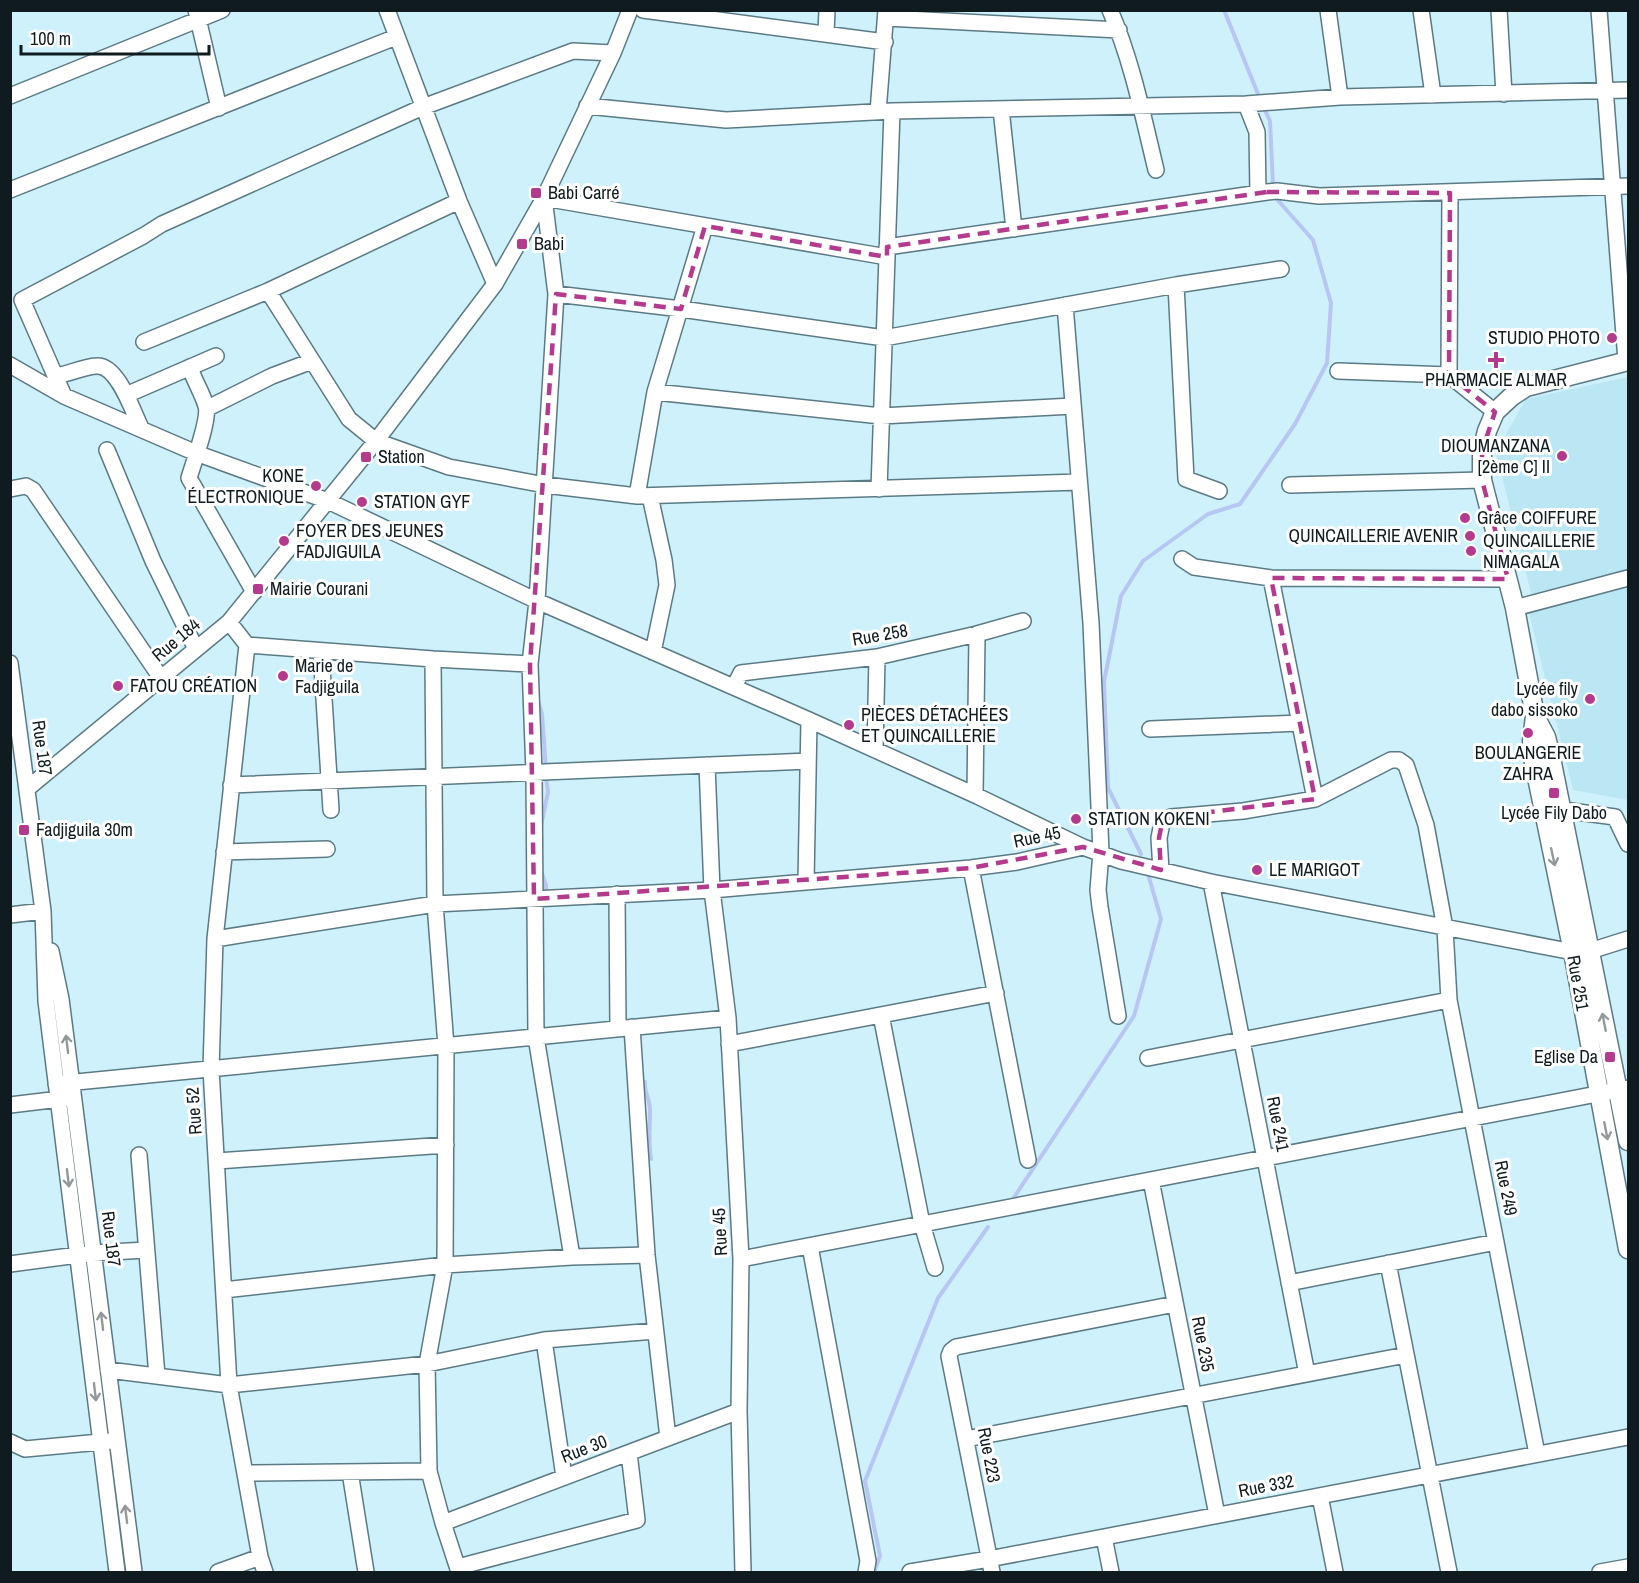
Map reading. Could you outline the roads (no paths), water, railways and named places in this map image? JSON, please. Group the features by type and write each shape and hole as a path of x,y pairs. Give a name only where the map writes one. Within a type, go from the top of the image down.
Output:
{"main road":[{"name":"Rue 251","path":"1627,361 1526,387 1510,397 1495,412 1487,431 1482,452 1482,480 1515,608 1535,716 1546,737 1563,810 1599,1094 1626,1219 1629,1249"},
{"name":"Rue 251","path":"1535,716 1532,741 1533,758 1582,951 1623,1089 1629,1141"}],"street":[{"path":"10,96 197,15 222,10"},
{"path":"387,10 459,201 495,284"},
{"name":"Rue 184","path":"28,788 229,622 376,441 495,284 544,198 613,54 630,10"},
{"path":"643,10 738,16 885,42"},
{"path":"826,33 827,10"},
{"path":"1110,10 1119,30 1141,106 1156,170"},
{"path":"1328,10 1340,96"},
{"path":"1421,10 1433,95"},
{"path":"1499,10 1504,94"},
{"path":"1599,10 1627,361"},
{"path":"879,489 887,252 886,14 1119,30"},
{"path":"197,15 219,108"},
{"path":"10,190 396,38"},
{"path":"64,396 56,376 16,302 162,224 423,107 573,51 613,54"},
{"path":"587,106 726,120 885,112 1246,104 1340,96 1629,90"},
{"path":"1246,104 1257,132 1267,192"},
{"path":"1001,109 1014,229"},
{"path":"572,1257 536,1037 534,772 530,664 537,601 556,294 544,198 705,226 887,252 1014,229 1267,192 1319,196 1629,186"},
{"path":"1449,375 1450,193"},
{"path":"144,342 268,291 459,201"},
{"path":"653,652 667,585 664,560 643,496 655,392 705,226"},
{"path":"556,294 884,338 1176,285 1281,269"},
{"path":"1176,285 1186,479 1219,490"},
{"path":"268,291 349,419 376,441 449,467 545,485 643,496 1079,482"},
{"path":"1065,305 1090,623 1101,852 1098,890 1118,1016"},
{"path":"126,395 216,356"},
{"path":"207,408 272,376 312,361"},
{"path":"10,364 64,396 196,453 328,501 537,601 809,720 1083,847 1121,861 1211,882 1445,928 1582,951 1629,939"},
{"path":"56,376 102,366 110,371 126,395 141,428"},
{"path":"190,367 207,408 203,433 189,478 254,592"},
{"path":"1338,371 1449,375 1495,412"},
{"path":"655,392 881,416 1073,405"},
{"path":"107,450 116,467 153,561 196,649"},
{"path":"1290,485 1482,480"},
{"path":"10,489 26,486 33,489 161,678"},
{"path":"1182,559 1194,567 1271,578 1508,579"},
{"path":"1161,870 1159,838 1162,823 1171,817 1243,811 1315,799 1271,578"},
{"path":"1515,608 1629,578"},
{"name":"Rue 258","path":"734,687 741,673 877,657 1023,621"},
{"path":"229,622 246,645 530,664"},
{"path":"975,795 977,634"},
{"name":"Rue 52","path":"246,645 215,939 211,1069 229,1385 260,1557 265,1572"},
{"path":"321,651 331,810"},
{"path":"875,750 877,657"},
{"path":"433,659 435,904 446,1046 446,1145 445,1264 427,1364 429,1471 459,1570 638,1520 629,1453"},
{"name":"Rue 187","path":"10,663 43,911 61,999 134,1572"},
{"path":"806,882 809,720"},
{"path":"1150,729 1300,723"},
{"name":"Rue 249","path":"1315,799 1391,760 1399,760 1406,765 1426,825 1445,928 1449,1000 1538,1454"},
{"path":"231,785 808,761"},
{"name":"Rue 45","path":"707,765 712,890 728,1018 741,1259 739,1411 743,1572"},
{"path":"1563,810 1622,817 1629,844"},
{"name":"Rue 45","path":"712,890 971,868 1017,862 1083,847"},
{"path":"224,852 327,849"},
{"path":"971,868 1028,1160"},
{"name":"Rue 241","path":"1211,882 1306,1374"},
{"path":"215,939 435,904 712,890"},
{"path":"618,894 625,1028 668,1438"},
{"path":"10,915 43,911"},
{"name":"Rue 187","path":"43,911 46,1001 117,1572"},
{"path":"729,1044 996,993"},
{"path":"1148,1058 1449,1000"},
{"path":"881,1015 922,1224 935,1268"},
{"path":"10,1105 57,1091 211,1069 728,1018"},
{"path":"741,1259 1623,1089"},
{"path":"63,1141 79,1138"},
{"path":"217,1161 446,1145"},
{"path":"139,1155 157,1376"},
{"name":"Rue 235","path":"1151,1180 1216,1515"},
{"path":"1289,1283 1496,1242"},
{"path":"810,1246 868,1561 866,1572"},
{"path":"10,1264 93,1253 146,1250"},
{"path":"224,1290 445,1264 647,1255"},
{"path":"1388,1263 1449,1572"},
{"name":"Rue 223","path":"990,1566 950,1356 951,1351 956,1347 1175,1304"},
{"path":"108,1370 229,1385 427,1364 544,1340 656,1331"},
{"path":"544,1340 564,1478"},
{"path":"966,1439 1406,1354"},
{"name":"Rue 30","path":"443,1523 739,1411"},
{"name":"Rue 332","path":"910,1572 990,1566 1104,1537 1629,1437"},
{"path":"10,1442 25,1449 117,1440"},
{"path":"245,1473 429,1471"},
{"path":"350,1472 366,1572"},
{"path":"1320,1496 1335,1572"},
{"path":"1104,1537 1111,1572"},
{"path":"218,1572 260,1557"},
{"path":"1600,1572 1629,1567"}],"waterway":[{"path":"1224,10 1260,99"},
{"path":"1263,106 1270,121 1273,187"},
{"path":"1141,854 1108,788 1104,682 1121,596 1143,561 1208,514 1240,504 1295,424 1327,363 1331,303 1313,240 1275,197"},
{"path":"538,700 542,714 546,770"},
{"path":"541,826 548,792 546,777"},
{"path":"541,871 546,885 546,896"},
{"path":"1011,1202 1134,1016 1161,919 1148,874"},
{"path":"645,1082 650,1106 651,1159"},
{"path":"874,1572 880,1556 865,1481 938,1298 988,1227"}],"place":[{"name":"Babi Carré","path":"536,193"},
{"name":"Babi","path":"522,244"},
{"name":"STUDIO PHOTO","path":"1612,338"},
{"name":"PHARMACIE ALMAR","path":"1496,360"},
{"name":"DIOUMANZANA [2ème C] II","path":"1562,456"},
{"name":"Station","path":"366,457"},
{"name":"KONE ÉLECTRONIQUE","path":"316,486"},
{"name":"STATION GYF","path":"362,502"},
{"name":"Grâce COIFFURE","path":"1465,518"},
{"name":"QUINCAILLERIE AVENIR","path":"1470,536"},
{"name":"FOYER DES JEUNES FADJIGUILA","path":"284,541"},
{"name":"QUINCAILLERIE NIMAGALA","path":"1471,551"},
{"name":"Mairie Courani","path":"258,589"},
{"name":"Marie de Fadjiguila","path":"283,676"},
{"name":"FATOU CRÉATION","path":"118,686"},
{"name":"Lycée fily dabo sissoko","path":"1590,699"},
{"name":"PIÈCES DÉTACHÉES ET QUINCAILLERIE","path":"849,725"},
{"name":"BOULANGERIE ZAHRA","path":"1528,733"},
{"name":"Lycée Fily Dabo","path":"1554,793"},
{"name":"STATION KOKENI","path":"1076,819"},
{"name":"Fadjiguila 30m","path":"24,830"},
{"name":"LE MARIGOT","path":"1257,870"},
{"name":"Eglise Da","path":"1610,1057"}]}
